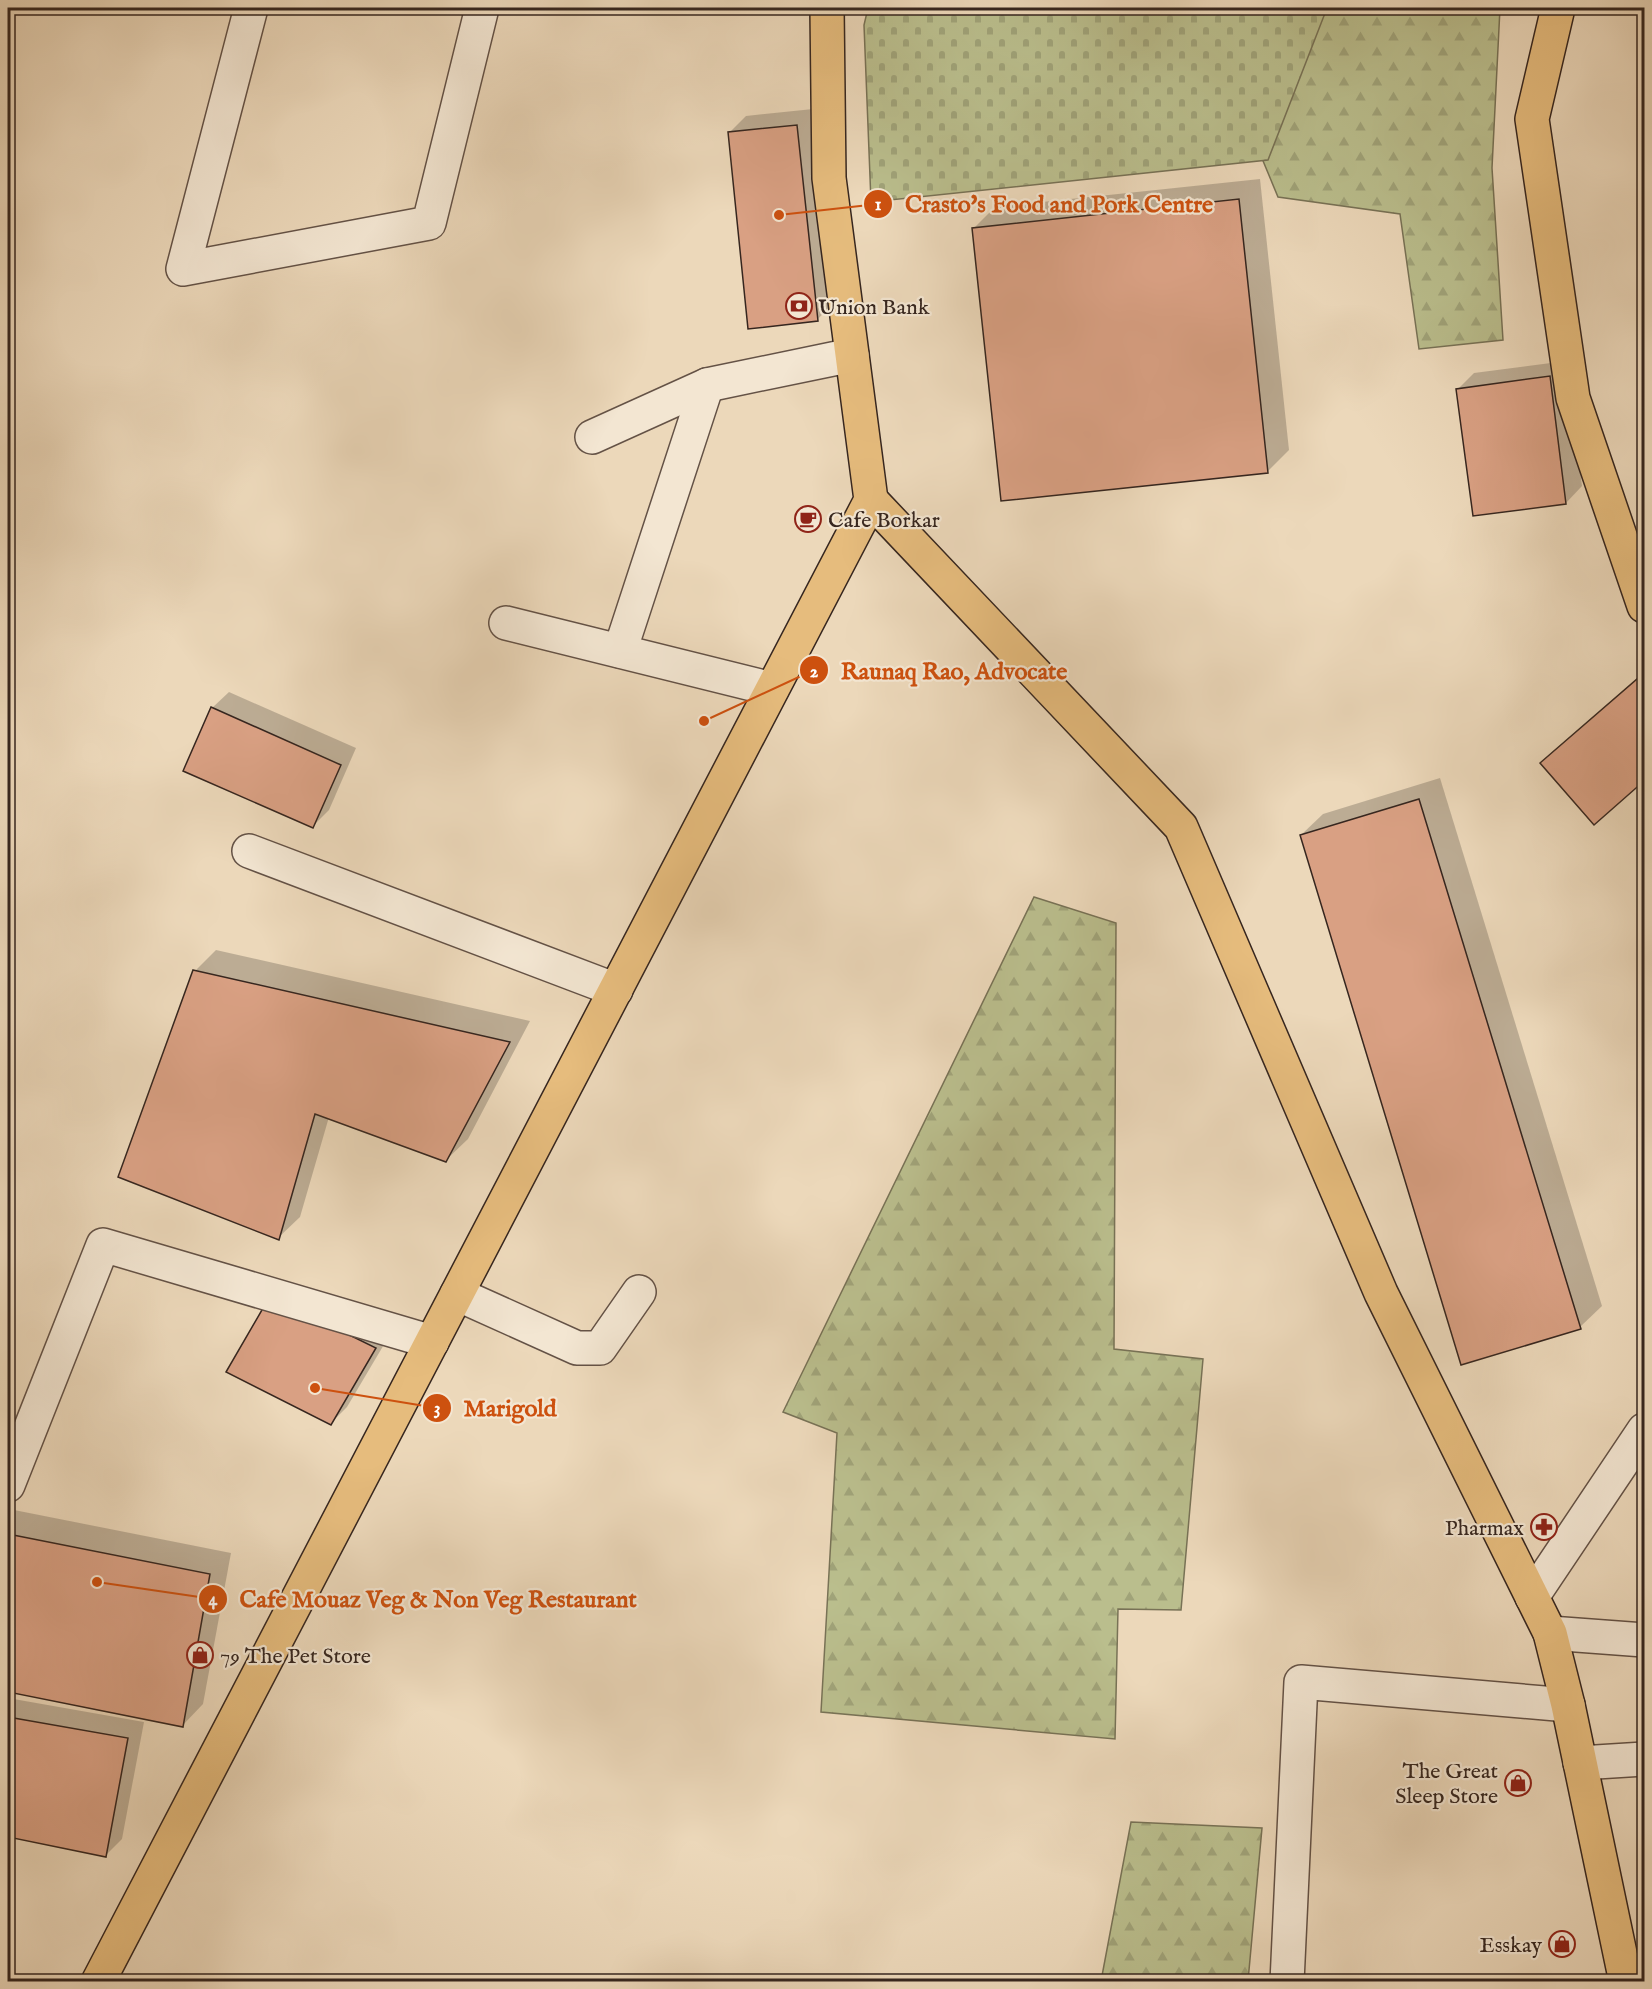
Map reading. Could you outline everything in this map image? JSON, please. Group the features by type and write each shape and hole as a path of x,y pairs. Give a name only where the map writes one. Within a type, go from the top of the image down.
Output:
{"main road":[{"path":"98,1982 871,500 829,178 827,8"},
{"path":"1558,8 1532,119 1573,398 1644,606"},
{"path":"871,500 1181,827 1381,1293 1550,1633 1568,1705 1626,1982"}],"street":[{"path":"251,8 183,269 429,223 482,8"},
{"path":"592,437 707,385 852,355"},
{"path":"620,651 707,385"},
{"path":"507,622 772,689"},
{"path":"249,851 616,990"},
{"path":"8,1485 103,1245 432,1342"},
{"path":"457,1294 577,1348 600,1347 639,1293"},
{"path":"1532,1597 1644,1430"},
{"path":"1550,1633 1644,1640"},
{"path":"1287,1982 1301,1682 1568,1705"},
{"path":"1580,1763 1644,1759"}],"green space":[{"path":"868,8 1327,8 1268,160 871,202 864,25"},
{"path":"1296,8 1500,8 1492,168 1503,340 1419,349 1400,214 1278,197 1256,144"},
{"path":"1034,897 1116,923 1114,1349 1203,1359 1181,1610 1118,1609 1115,1739 821,1712 837,1433 783,1412"},
{"path":"1131,1822 1262,1828 1248,1981 1101,1981"}],"building":[{"path":"797,125 818,321 748,329 728,132"},
{"path":"1239,199 1268,473 1001,501 972,228"},
{"path":"1550,376 1566,504 1473,516 1456,389"},
{"path":"1644,673 1644,781 1594,825 1540,763"},
{"path":"211,707 341,765 313,828 183,771"},
{"path":"1419,799 1581,1329 1461,1365 1300,835"},
{"path":"193,970 510,1042 446,1162 315,1114 279,1240 118,1177"},
{"path":"270,1296 376,1348 331,1425 226,1372"},
{"path":"8,1534 210,1574 183,1727 8,1692"},
{"path":"8,1717 128,1738 106,1857 8,1837"}],"place":[{"name":"Crasto's Food and Pork Centre","path":"779,215"},
{"name":"Union Bank","path":"799,306"},
{"name":"Cafe Borkar","path":"808,519"},
{"name":"Raunaq Rao, Advocate","path":"704,721"},
{"name":"Marigold","path":"315,1388"},
{"name":"Pharmax","path":"1544,1527"},
{"name":"Cafe Mouaz Veg & Non Veg Restaurant","path":"97,1582"},
{"name":"79 The Pet Store","path":"200,1655"},
{"name":"The Great Sleep Store","path":"1518,1783"},
{"name":"Esskay","path":"1562,1944"}]}
